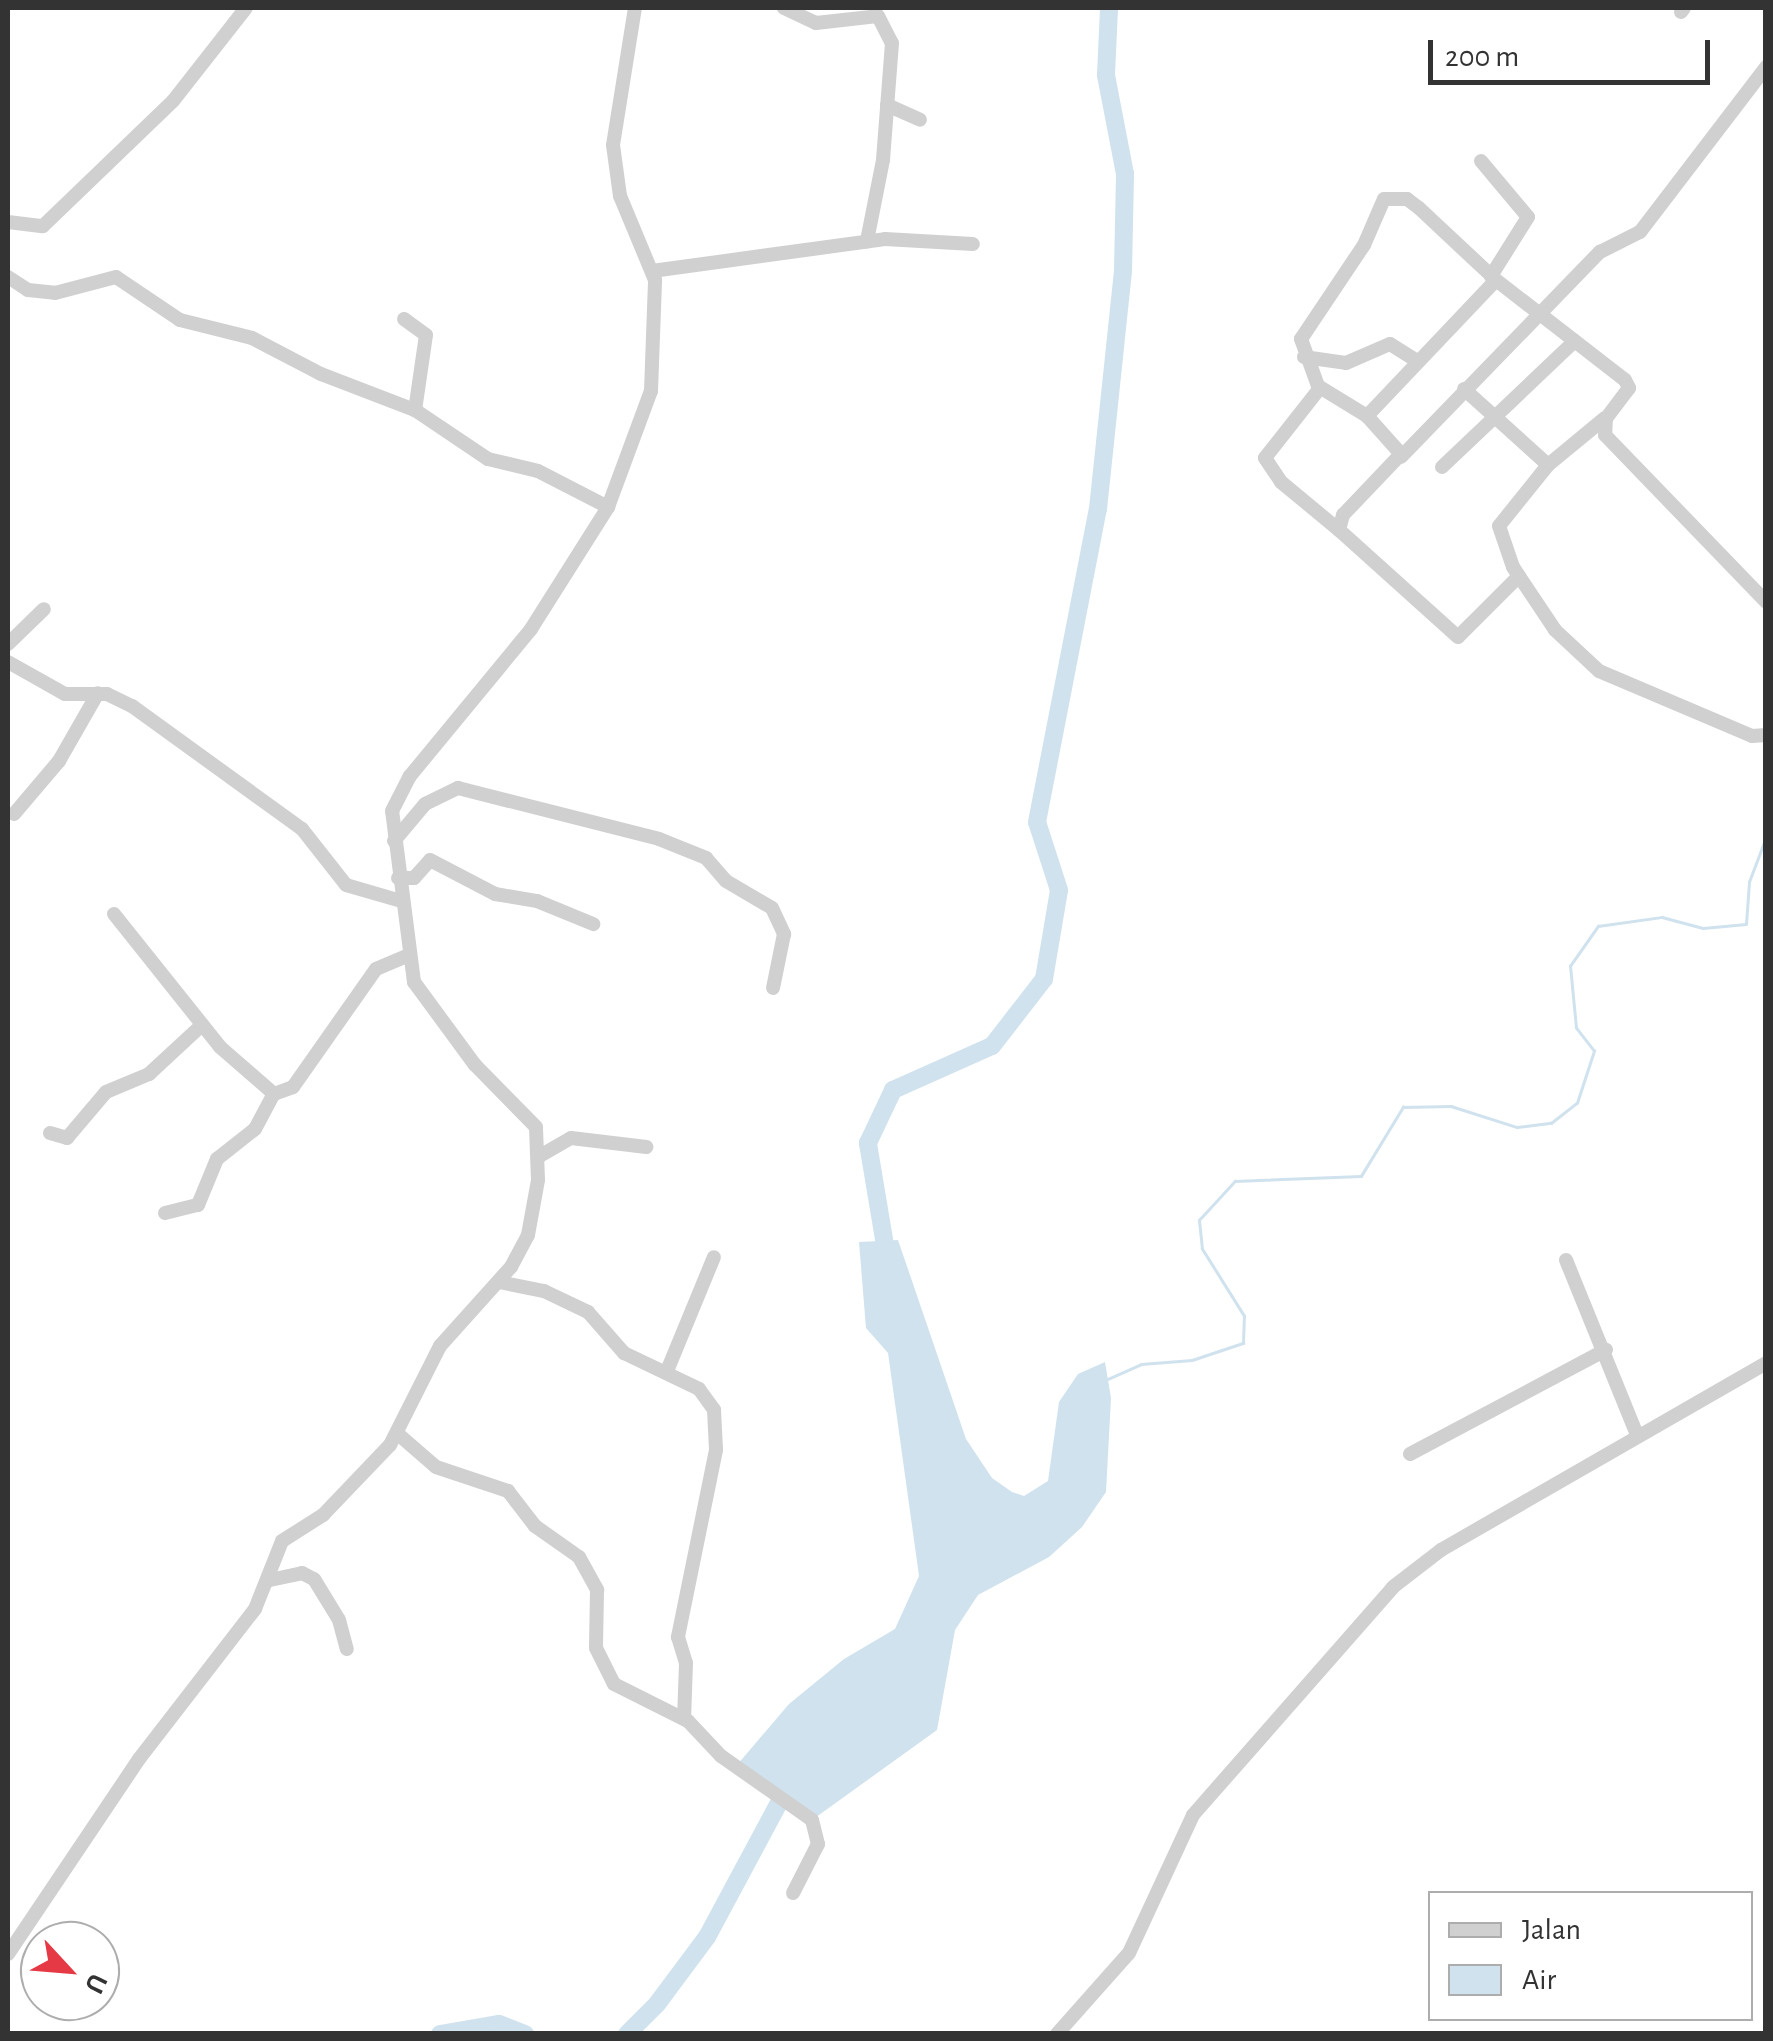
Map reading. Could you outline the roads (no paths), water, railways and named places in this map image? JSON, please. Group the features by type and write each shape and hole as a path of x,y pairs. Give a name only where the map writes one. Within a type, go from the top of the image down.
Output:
{"street":[{"path":"8,222 43,226 173,101 246,8"},
{"path":"8,1954 270,1580 282,1540 336,1503 398,1434 440,1346 499,1282 532,1223 538,1157 532,1119 475,1065 426,1003 407,956 392,812 401,789 531,630 608,507 654,380 652,271 620,196 613,145 636,8"},
{"path":"784,8 816,23 878,12 893,53 867,241"},
{"path":"1339,530 1343,515 1538,313 1600,252 1640,232 1766,67"},
{"path":"887,106 920,120"},
{"path":"1367,416 1494,278 1528,217 1480,161"},
{"path":"1400,457 1367,416 1320,388 1304,357 1304,328 1364,245 1384,200 1407,199 1494,278 1628,385 1606,418 1548,466 1499,526 1519,576 1555,630 1599,671 1752,736 1766,735"},
{"path":"652,271 867,241 973,244"},
{"path":"8,277 28,290 55,293 114,276 180,320 252,338 309,368 415,410 488,459 538,471 608,507"},
{"path":"404,319 426,335 415,410"},
{"path":"1442,467 1575,341"},
{"path":"1304,357 1346,363 1390,344 1418,361"},
{"path":"1320,388 1265,458 1281,482 1458,637 1519,576"},
{"path":"1464,389 1548,466"},
{"path":"1606,418 1603,430 1610,443 1766,602"},
{"path":"8,644 44,609"},
{"path":"8,662 65,694 98,694 132,706 302,830 346,886 402,901"},
{"path":"14,814 60,760 98,694"},
{"path":"394,841 425,804 458,788 659,838 706,858 726,881 772,908 784,934 773,988"},
{"path":"398,878 414,878 430,860 495,894 537,901 592,924"},
{"path":"114,914 202,1025 274,1094"},
{"path":"165,1212 198,1205 217,1159 263,1120 274,1094 294,1087 369,976 384,962 407,956"},
{"path":"50,1133 67,1138 106,1092 149,1074 202,1025"},
{"path":"538,1157 570,1138 646,1147"},
{"path":"667,1371 714,1258"},
{"path":"1566,1260 1606,1350 1637,1436"},
{"path":"499,1282 564,1299 600,1320 624,1353 667,1371 708,1398 718,1437 679,1634 687,1677 684,1719"},
{"path":"1410,1454 1606,1350"},
{"path":"1058,2034 1129,1954 1192,1815 1379,1600 1432,1555 1766,1364"},
{"path":"398,1434 436,1467 508,1491 534,1526 571,1549 598,1590 596,1648 614,1684 684,1719 737,1765 812,1820 818,1844 793,1894"},
{"path":"270,1580 302,1573 314,1578 339,1620 347,1649"}],"water":[{"path":"898,1240 966,1439 992,1478 1012,1492 1024,1496 1048,1481 1059,1402 1078,1374 1105,1362 1111,1398 1106,1492 1082,1527 1049,1557 978,1595 955,1630 937,1730 812,1820 737,1765 789,1704 844,1659 895,1629 919,1576 888,1353 866,1328 859,1242"}],"waterway":[{"path":"888,1263 868,1143 893,1090 992,1046 1044,979 1059,890 1037,822 1098,509 1123,271 1125,174 1106,75 1109,8"},
{"path":"1108,1379 1141,1364 1192,1360 1243,1343 1244,1316 1202,1249 1199,1220 1235,1181 1361,1176 1403,1107 1451,1106 1517,1127 1551,1123 1577,1103 1594,1051 1576,1028 1570,966 1598,926 1662,917 1703,928 1746,924 1749,882 1766,837"},
{"path":"627,2034 657,2004 707,1937 787,1788"},
{"path":"440,2034 499,2024 525,2034"}]}
